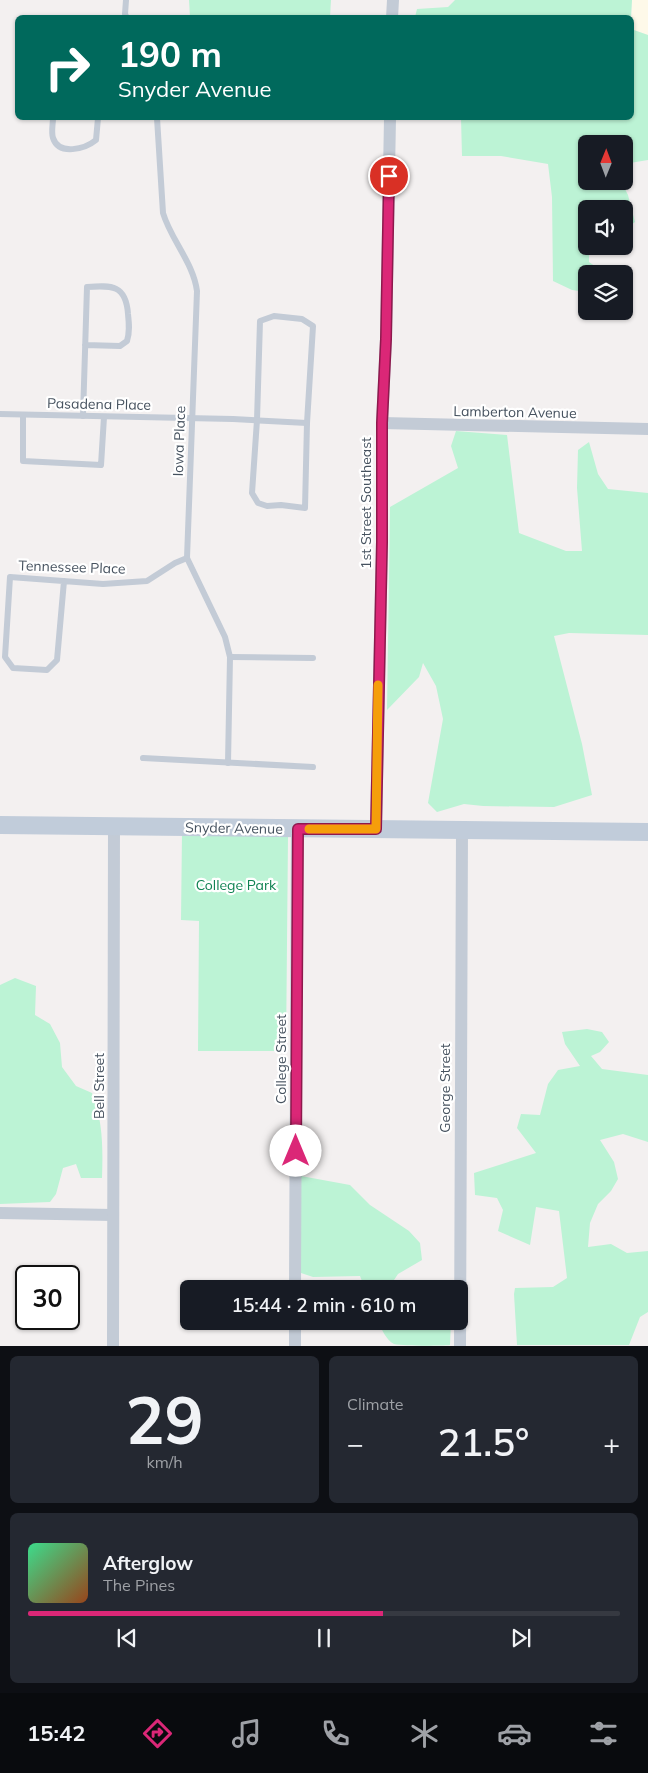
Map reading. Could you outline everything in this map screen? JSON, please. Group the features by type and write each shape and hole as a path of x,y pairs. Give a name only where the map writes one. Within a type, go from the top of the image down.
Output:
{"main road":[{"name":"Snyder Avenue","path":"0,825 648,832"}],"street":[{"path":"392,15 393,0"},
{"name":"1st Street Southeast","path":"376,829 382,542 382,423 386,330 390,120"},
{"name":"Lamberton Avenue","path":"382,423 648,429"},
{"name":"Bell Street","path":"113,1346 114,826"},
{"name":"College Street","path":"295,1280 298,829"},
{"name":"George Street","path":"460,1346 462,830"},
{"path":"0,1214 113,1215"},
{"path":"295,1330 295,1346"}],"lane":[{"path":"126,0 126,15"},
{"path":"53,120 52,136 55,143 61,147 79,149 89,146 96,140 98,120"},
{"name":"Iowa Place","path":"157,120 163,213 166,223 189,267 197,291 187,558 225,637 230,657 228,763"},
{"path":"83,416 85,345 87,287 108,286 116,288 123,293 127,304 129,327 127,341 120,346 85,345"},
{"path":"274,316 302,319 313,326 307,423 305,508 281,505 267,506 258,503 252,492 258,420 260,321 274,316"},
{"name":"Pasadena Place","path":"0,414 193,418 307,423"},
{"path":"24,414 23,461 102,465 104,417"},
{"name":"Tennessee Place","path":"64,581 57,660 47,670 13,668 6,657 10,577 64,581 103,584 146,581 175,563 187,558"},
{"path":"230,657 314,658"},
{"path":"143,758 313,767"}],"shaded area":[{"path":"632,0 648,0 648,35 634,30 634,15 631,15"}],"green space":[{"path":"189,0 331,0 330,15 190,15"},
{"path":"455,0 632,0 631,15 416,15 417,9 448,7"},
{"path":"634,30 648,35 648,160 633,162 633,135 578,135 578,190 626,190 629,200 578,200 578,255 589,255 589,262 593,265 578,265 578,291 553,281 552,197 548,164 501,156 462,156 461,120 634,120"},
{"path":"456,431 507,435 519,533 566,551 582,551 577,488 578,450 589,442 598,474 608,489 648,493 648,635 569,633 554,636 582,744 592,795 554,807 464,804 437,812 428,803 443,719 436,686 423,663 419,677 387,710 390,507 458,468 451,446"},
{"name":"College Park","path":"182,832 288,836 286,1051 198,1051 199,921 181,920"},
{"path":"15,978 36,986 35,1015 50,1024 60,1043 62,1067 76,1086 92,1093 100,1124 102,1178 81,1178 76,1164 63,1168 56,1194 50,1202 0,1204 0,985"},
{"path":"587,1029 602,1032 609,1042 600,1052 591,1056 602,1069 648,1075 648,1142 623,1134 600,1140 614,1162 618,1179 611,1191 598,1204 590,1223 588,1247 611,1244 627,1253 648,1251 648,1312 640,1317 629,1345 517,1345 515,1288 553,1287 567,1278 559,1211 536,1207 530,1245 498,1231 503,1210 497,1198 475,1195 474,1173 536,1153 517,1128 521,1114 540,1115 548,1084 558,1070 580,1066 565,1044 562,1032"},
{"path":"301,1176 350,1185 370,1205 409,1231 420,1243 422,1260 398,1274 394,1280 362,1280 360,1276 313,1277 301,1273"},
{"path":"382,1330 451,1330 450,1345 421,1346 394,1344 386,1337"}],"slow traffic":[{"path":"309,829 376,829 378,685"}],"route":[{"path":"296,1151 298,829 376,829 382,542 382,423 386,339 389,176"}]}
